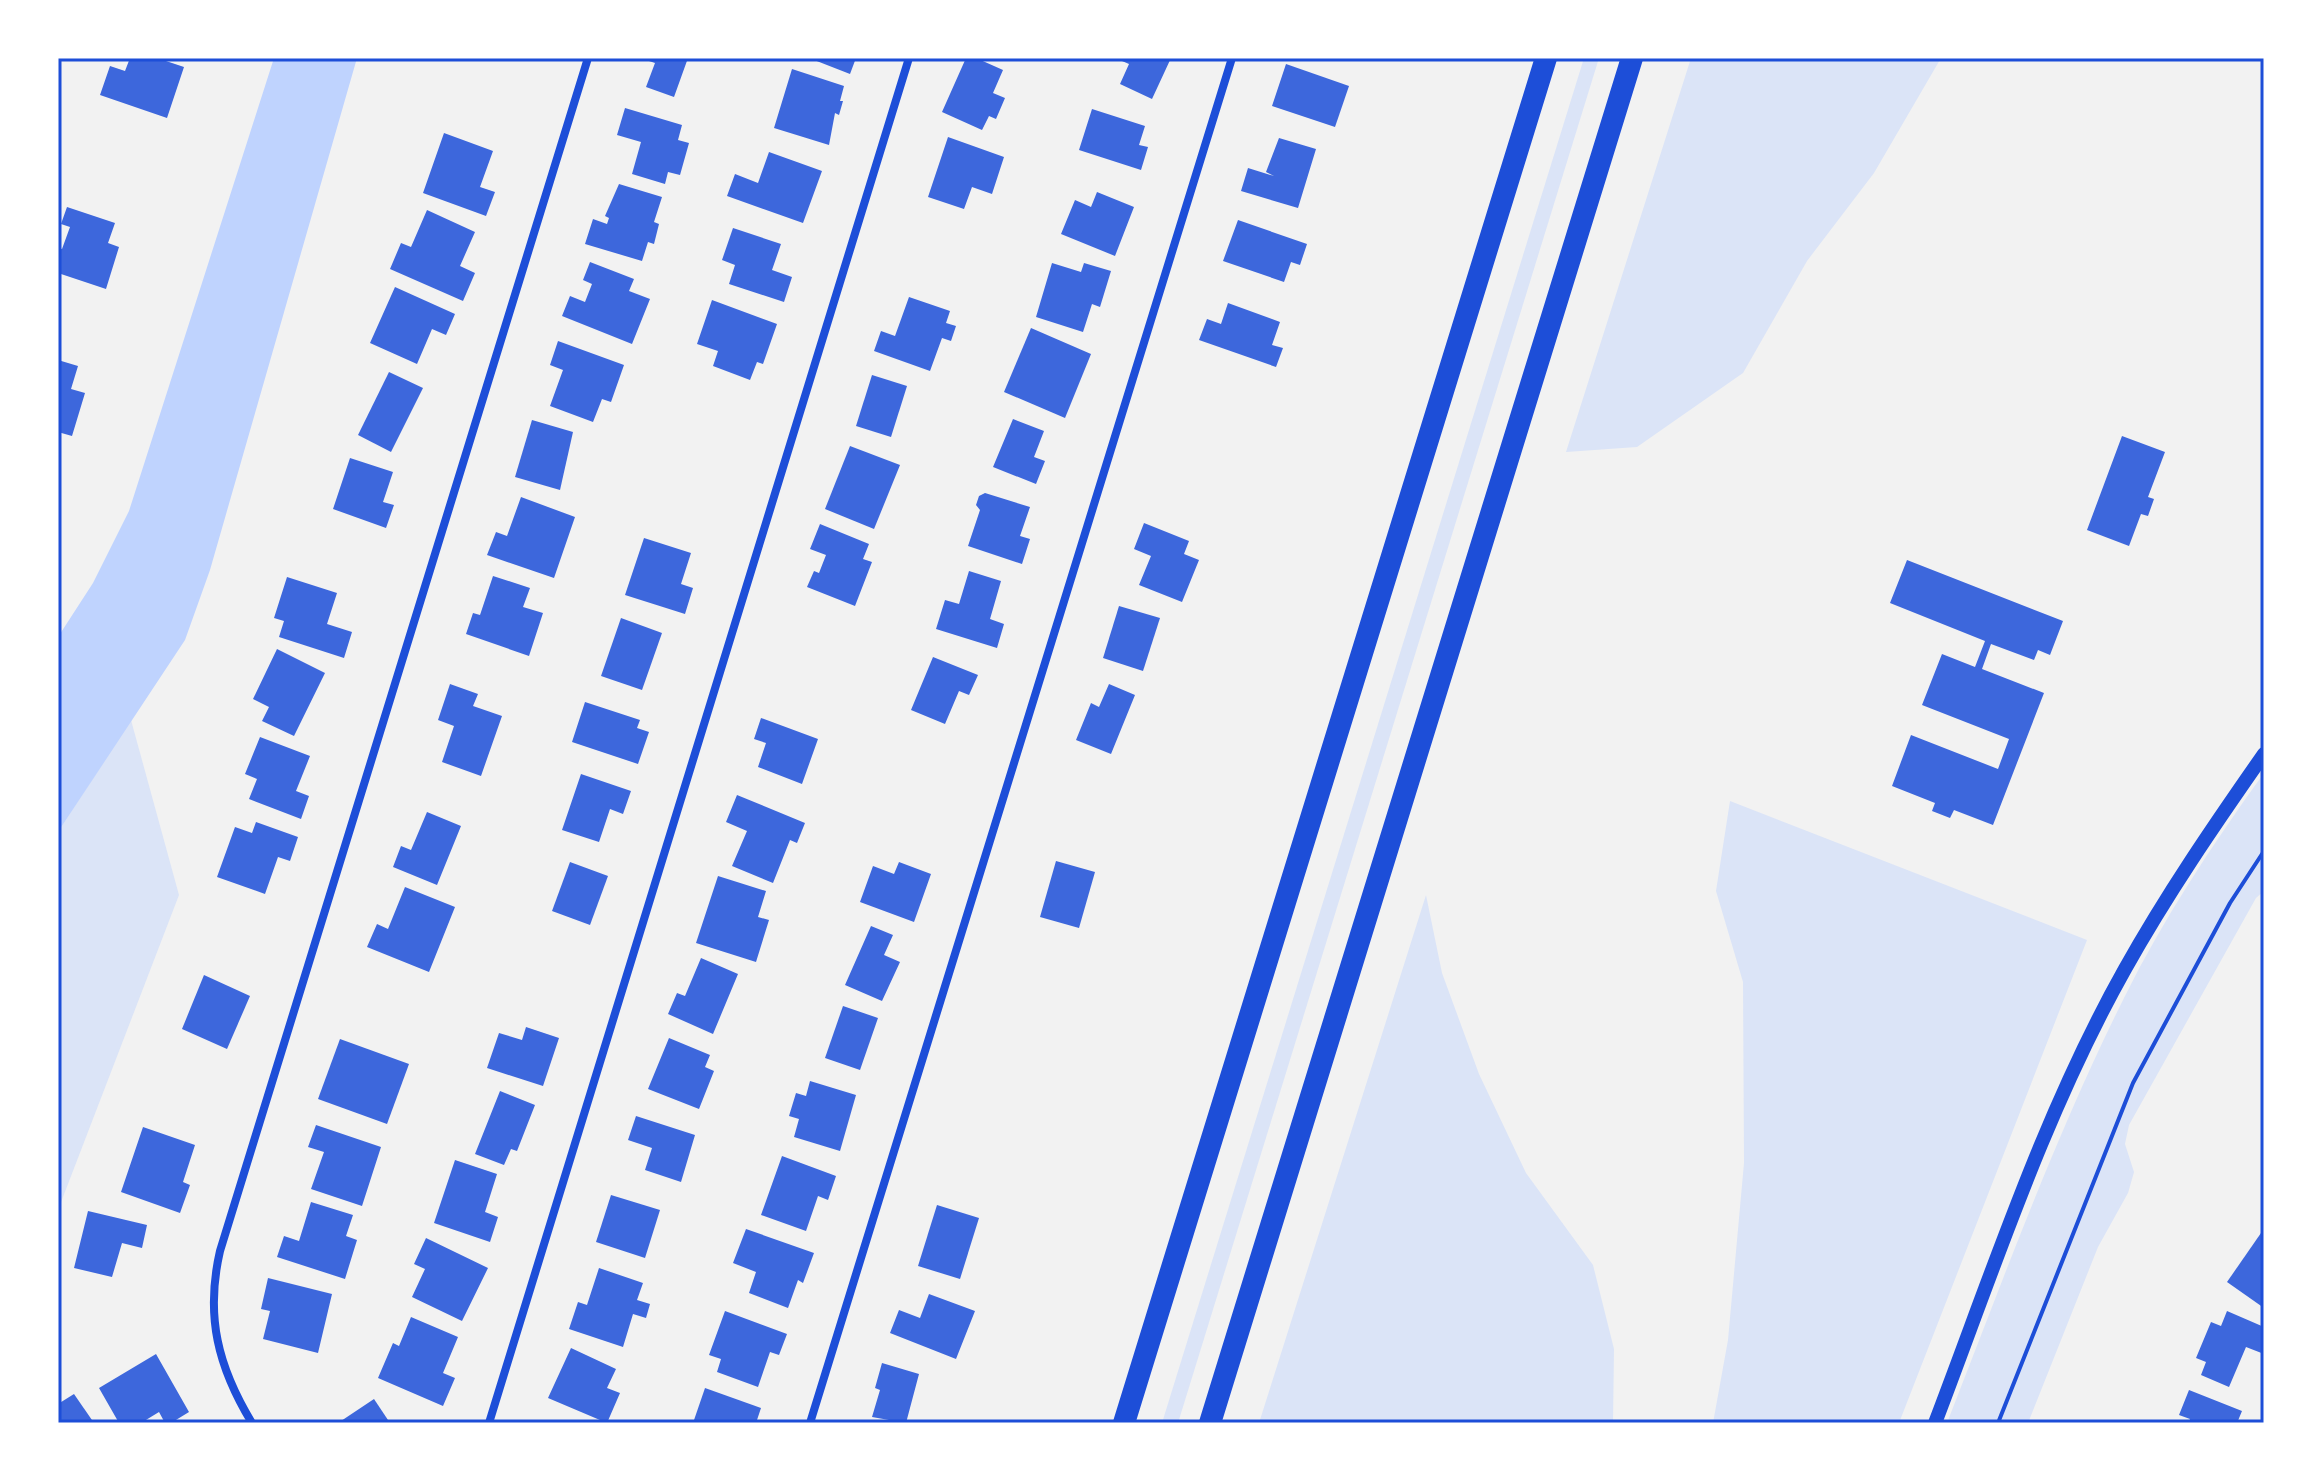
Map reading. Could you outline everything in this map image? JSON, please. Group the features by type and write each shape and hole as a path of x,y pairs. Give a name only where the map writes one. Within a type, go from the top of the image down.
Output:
{"highway":[{"path":"1124,1423 1546,58"},
{"path":"1210,1423 1632,58"}],"street":[{"path":"252,1423 224,1371 214,1335 212,1298 220,1251 588,58"},
{"path":"489,1423 909,58"},
{"path":"810,1423 1232,58"},
{"path":"1935,1423 2062,1100 2095,1027 2179,879 2264,754"}],"path":[{"path":"1998,1423 2133,1083 2230,903 2264,851"}],"shaded area":[{"path":"1584,58 1599,58 1178,1423 1162,1423"},
{"path":"1691,58 1941,58 1874,173 1807,261 1743,373 1637,447 1566,452"},
{"path":"131,720 179,895 58,1210 58,832"},
{"path":"2264,773 2264,891 2256,898 2129,1125 2125,1144 2134,1172 2128,1193 2098,1247 2028,1423 1947,1423 2052,1155 2124,998 2189,883"},
{"path":"1730,801 2087,940 1899,1423 1713,1423 1728,1340 1744,1163 1743,982 1716,891"},
{"path":"1426,895 1442,973 1479,1074 1526,1173 1593,1265 1614,1349 1613,1423 1259,1423"}],"water":[{"path":"274,58 357,58 210,570 185,640 58,832 58,637 93,583 129,511"}],"building":[{"path":"130,58 157,58 184,67 167,118 100,95 110,66 125,71"},
{"path":"640,58 688,58 674,97 646,87 655,63"},
{"path":"809,58 856,58 850,74"},
{"path":"966,58 976,58 1003,70 993,93 1005,98 996,119 989,116 982,130 942,112"},
{"path":"1115,58 1171,58 1152,99 1120,84 1129,64"},
{"path":"1286,64 1349,86 1335,127 1272,106"},
{"path":"792,69 844,86 840,101 843,101 839,115 835,113 829,145 774,128"},
{"path":"625,108 682,125 678,140 689,143 680,175 668,172 665,184 632,174 641,142 617,135"},
{"path":"1092,109 1145,126 1139,145 1148,147 1141,170 1079,150"},
{"path":"444,133 493,151 480,187 495,192 486,216 423,193"},
{"path":"948,137 1004,157 992,194 972,187 964,209 928,197"},
{"path":"1279,138 1316,149 1298,208 1241,191 1248,168 1274,176 1266,172"},
{"path":"769,152 822,171 803,223 727,196 735,174 758,183"},
{"path":"619,184 662,197 654,222 659,224 654,244 648,242 642,261 585,244 593,219 607,224 609,218 605,216"},
{"path":"1097,192 1134,207 1115,256 1061,234 1075,200 1091,207"},
{"path":"67,207 115,223 108,243 119,247 106,289 58,273 58,248 62,249 70,227 61,224"},
{"path":"427,210 475,232 460,266 475,273 463,301 390,269 401,243 411,247"},
{"path":"1238,220 1307,244 1300,265 1291,262 1284,282 1223,261"},
{"path":"733,228 781,244 772,270 792,277 784,302 729,284 735,265 722,260"},
{"path":"590,262 634,279 629,291 650,299 632,344 562,316 570,296 585,302 592,284 583,280"},
{"path":"1052,263 1081,272 1084,263 1111,271 1100,307 1092,304 1083,332 1036,317"},
{"path":"395,287 455,314 446,335 432,329 417,364 370,343"},
{"path":"909,297 950,311 946,323 956,326 951,341 942,338 930,371 874,351 881,331 895,336"},
{"path":"712,300 777,324 763,364 757,362 750,380 713,366 718,351 697,344"},
{"path":"1228,303 1280,322 1272,345 1283,348 1276,367 1199,340 1207,319 1221,324"},
{"path":"1031,328 1091,354 1065,418 1004,392"},
{"path":"558,341 624,365 611,402 602,399 593,422 550,406 563,370 550,365"},
{"path":"58,360 78,366 71,389 85,393 72,436 58,432"},
{"path":"389,372 423,388 391,452 358,435"},
{"path":"872,375 907,386 891,437 856,426"},
{"path":"1013,419 1044,431 1034,457 1045,461 1036,484 993,467"},
{"path":"532,420 573,432 560,490 515,477"},
{"path":"2122,436 2165,452 2148,497 2154,499 2148,516 2141,514 2129,546 2087,530"},
{"path":"850,446 900,465 874,529 825,509"},
{"path":"350,458 393,472 383,502 394,505 386,528 333,509"},
{"path":"985,493 1030,507 1020,536 1030,539 1022,564 968,546 980,510 976,505 979,496"},
{"path":"521,497 575,517 554,578 487,555 496,532 507,536"},
{"path":"1144,523 1189,541 1184,554 1199,560 1182,602 1139,585 1151,556 1134,549"},
{"path":"820,524 869,544 863,559 872,562 855,606 807,587 814,571 819,573 826,555 810,549"},
{"path":"644,538 691,553 681,584 693,588 685,614 625,595"},
{"path":"1907,560 2063,621 2050,655 2038,650 2034,660 1991,644 1982,669 2044,693 1993,825 1954,810 1950,818 1932,811 1935,803 1892,786 1911,735 1998,769 2009,739 1922,705 1942,654 1975,667 1985,641 1890,603"},
{"path":"969,571 1001,581 990,619 1004,624 997,648 936,629 945,600 959,604"},
{"path":"493,576 530,588 523,607 543,613 529,656 466,634 473,613 480,615"},
{"path":"287,577 337,593 327,624 352,632 344,658 279,637 284,621 274,618"},
{"path":"1119,606 1160,618 1143,671 1103,658"},
{"path":"621,618 662,633 642,690 601,676"},
{"path":"277,649 325,673 294,736 262,721 269,707 253,699"},
{"path":"933,657 978,675 969,695 959,691 945,724 911,710"},
{"path":"450,684 478,694 473,706 502,716 481,776 442,762 454,726 438,720"},
{"path":"1109,684 1135,695 1111,754 1076,740 1091,703 1099,707"},
{"path":"585,702 640,720 637,728 649,732 638,764 572,742"},
{"path":"761,718 818,739 802,784 758,767 766,743 754,739"},
{"path":"260,737 310,756 296,791 309,796 301,819 249,799 257,779 245,774"},
{"path":"581,774 631,791 623,814 610,809 599,842 562,830"},
{"path":"737,795 805,823 797,843 790,840 773,883 732,866 747,831 726,822"},
{"path":"427,812 461,826 437,885 393,867 401,846 411,850"},
{"path":"256,822 298,837 290,861 278,857 265,894 217,877 235,827 252,833"},
{"path":"1056,861 1095,872 1079,928 1040,917"},
{"path":"570,862 608,876 590,925 552,911"},
{"path":"899,862 931,874 914,922 860,902 873,866 894,874"},
{"path":"718,876 766,891 758,917 769,920 756,962 696,943"},
{"path":"405,887 455,907 429,972 367,947 377,924 388,929"},
{"path":"871,926 893,935 884,955 900,962 882,1001 845,985"},
{"path":"701,958 738,974 713,1034 668,1014 677,993 685,996"},
{"path":"204,975 250,996 227,1049 182,1029"},
{"path":"843,1006 878,1018 860,1070 825,1058"},
{"path":"526,1027 559,1038 543,1086 487,1068 499,1033 522,1040"},
{"path":"669,1038 710,1055 705,1067 714,1071 699,1109 648,1089"},
{"path":"340,1039 409,1064 387,1124 318,1099"},
{"path":"810,1081 856,1095 840,1151 794,1137 799,1119 789,1116 796,1093 806,1096"},
{"path":"500,1091 535,1105 517,1151 511,1149 504,1165 475,1154"},
{"path":"636,1116 695,1135 681,1182 645,1170 652,1148 628,1140"},
{"path":"316,1125 381,1147 362,1206 311,1189 324,1152 308,1147"},
{"path":"143,1127 195,1145 183,1182 190,1185 180,1213 121,1192"},
{"path":"782,1156 836,1176 828,1200 818,1196 806,1231 761,1215"},
{"path":"455,1160 497,1174 485,1212 498,1217 490,1242 434,1223"},
{"path":"611,1195 660,1210 645,1258 596,1242"},
{"path":"311,1202 353,1215 346,1236 357,1240 345,1279 277,1257 284,1236 299,1241"},
{"path":"937,1205 979,1218 960,1279 918,1266"},
{"path":"88,1211 147,1225 142,1248 122,1243 112,1277 74,1268"},
{"path":"746,1229 814,1253 803,1283 798,1280 788,1308 749,1293 756,1272 733,1263"},
{"path":"2261,1233 2264,1235 2264,1308 2227,1282"},
{"path":"426,1238 488,1268 462,1321 412,1297 425,1269 414,1264"},
{"path":"599,1268 643,1283 637,1300 650,1304 646,1318 633,1314 623,1347 569,1329 578,1302 587,1305"},
{"path":"268,1278 332,1294 318,1353 263,1339 270,1311 261,1309"},
{"path":"929,1294 975,1311 956,1359 890,1333 899,1310 920,1318"},
{"path":"725,1311 787,1334 779,1355 770,1352 758,1387 717,1372 721,1359 709,1355"},
{"path":"2227,1311 2264,1327 2264,1354 2246,1347 2229,1387 2201,1375 2206,1362 2196,1358 2211,1322 2221,1326"},
{"path":"411,1317 458,1337 443,1373 455,1378 443,1406 378,1378 393,1343 399,1346"},
{"path":"571,1348 616,1369 607,1388 620,1393 607,1423 548,1398"},
{"path":"156,1354 189,1412 171,1423 165,1423 159,1412 141,1423 119,1423 99,1388"},
{"path":"882,1363 919,1374 906,1423 872,1417 880,1390 875,1388"},
{"path":"705,1388 761,1408 756,1423 693,1423"},
{"path":"2189,1390 2242,1411 2237,1423 2188,1423 2190,1419 2179,1415"},
{"path":"74,1394 94,1423 58,1423 58,1404"},
{"path":"374,1399 390,1423 338,1423"}]}
